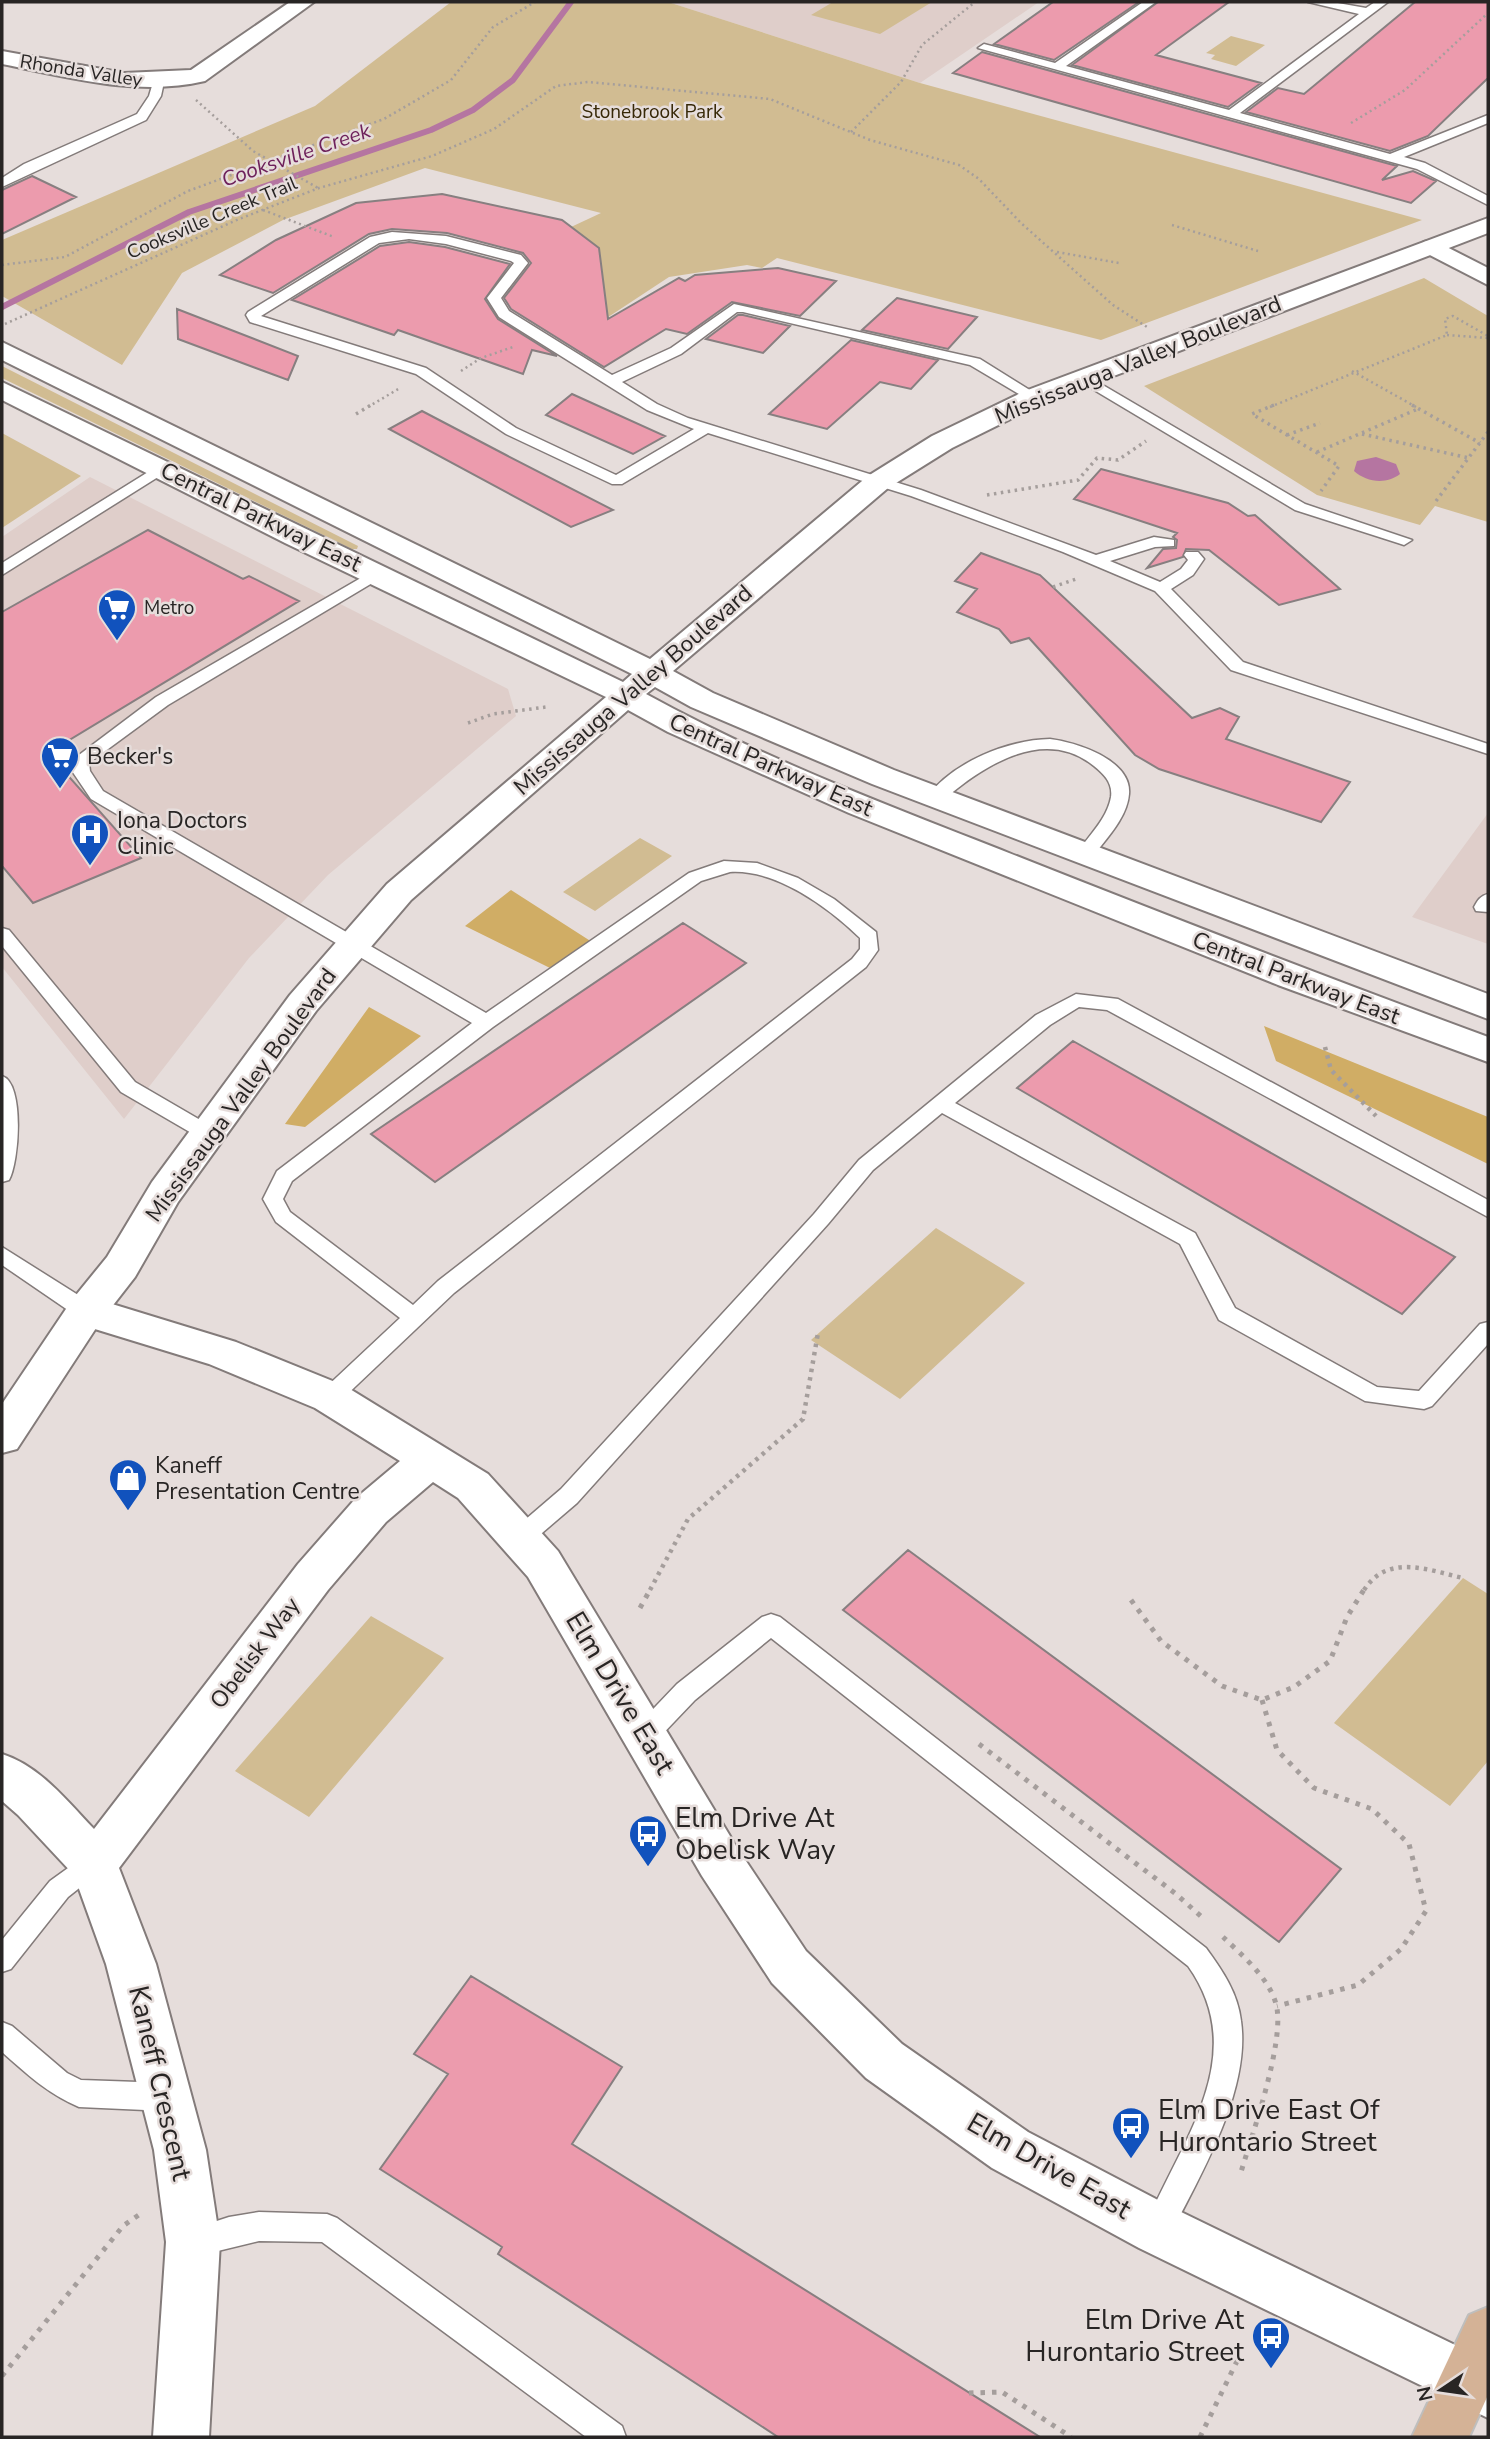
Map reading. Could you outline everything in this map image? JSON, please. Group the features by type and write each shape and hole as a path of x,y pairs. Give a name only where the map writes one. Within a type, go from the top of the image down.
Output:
{"main road":[{"path":"1440,2437 1481,2369"}],"street":[{"name":"Rhonda Valley","path":"2,58 132,81 167,81 198,76 304,2"},
{"name":"Mississauga Valley Boulevard","path":"2,1437 86,1311 121,1267 165,1192 303,1003 353,942 399,892 655,674 807,539 878,482 942,442 1034,397 1488,225"},
{"path":"1433,247 1488,278"},
{"name":"Central Parkway East","path":"8,353 702,699 935,798 1488,1007"},
{"name":"Central Parkway East","path":"2,390 296,537 378,573 583,672 679,725 861,806 1277,972 1488,1051"},
{"name":"Elm Drive East","path":"86,1311 222,1353 330,1397 473,1486 543,1564 719,1861 789,1967 884,2061 1010,2150 1158,2229 1481,2369"},
{"name":"Obelisk Way","path":"93,1861 116,1840 313,1577 372,1510 432,1459"},
{"name":"Kaneff Crescent","path":"2,1774 35,1800 93,1861 131,1964 167,2097 180,2150 190,2219 181,2437"}],"lane":[{"path":"1056,68 1150,2"},
{"path":"1314,2 1369,12"},
{"path":"1230,115 1382,2"},
{"path":"984,48 1421,166 1488,201"},
{"path":"2,183 29,167 142,117 167,81"},
{"path":"1391,158 1488,119"},
{"path":"708,427 617,481 511,431 440,383 402,363 257,322 253,315 362,247 375,240 401,233 516,258 521,263 497,290 495,304 504,314 652,407 878,482 1095,560 1161,588 1237,666 1487,750"},
{"path":"609,382 676,351 734,308 743,308 975,362 1034,397"},
{"path":"1084,377 1300,507 1404,540"},
{"path":"2,570 161,469"},
{"path":"1095,560 1154,542 1168,543"},
{"path":"1161,588 1187,572 1196,559 1192,555"},
{"path":"378,573 162,701 80,761 81,772 97,795 486,1022"},
{"path":"935,798 967,770 1014,749 1049,743 1072,747 1097,758 1117,778 1121,795 1107,825 1084,856"},
{"path":"330,1397 446,1287 859,962 869,950 869,936 854,919 770,872 741,865 714,869 695,877 486,1022 284,1176 272,1199 283,1217 414,1317"},
{"path":"2,934 128,1087 207,1133"},
{"path":"520,1538 569,1496 821,1219 866,1164 1043,1020 1076,1000 1111,1004 1488,1209"},
{"path":"2,1083 8,1104 5,1167 2,1175"},
{"path":"942,1104 1188,1238 1227,1314 1373,1395 1424,1400 1488,1330"},
{"path":"2,1255 86,1311"},
{"path":"645,1735 686,1692 771,1624 1197,1957 1221,1994 1227,2022 1228,2066 1197,2150 1158,2229"},
{"path":"2,1960 59,1889 93,1861"},
{"path":"2,2035 57,2082 79,2093 167,2097"},
{"path":"190,2219 234,2228 275,2224 327,2228 611,2437"}],"path":[{"name":"Cooksville Creek Trail","path":"268,160 384,119 430,94 451,80 467,64 493,27 535,2"},
{"path":"851,132 901,82 922,45 975,2"},
{"path":"1322,140 1405,90 1488,13"},
{"path":"167,81 225,130 268,160"},
{"path":"319,188 432,156 494,129 545,92 570,82 770,99 851,132 959,165 979,178 1021,223 1057,251 1114,305 1175,344"},
{"path":"2,265 65,257 165,201 268,160"},
{"name":"Cooksville Creek Trail","path":"268,160 319,188"},
{"name":"Cooksville Creek Trail","path":"2,325 262,210 319,188"},
{"path":"262,210 362,247"},
{"path":"1172,225 1258,251"},
{"path":"1057,251 1119,263"},
{"path":"1447,335 1445,319 1453,316 1488,337"},
{"path":"1320,493 1339,466 1252,414 1352,371 1447,335 1488,337"},
{"path":"440,383 481,359 541,338"},
{"path":"1352,371 1480,443"},
{"path":"356,414 425,374"},
{"path":"1316,453 1420,408"},
{"path":"1287,435 1320,423"},
{"path":"981,497 1006,490 1077,480 1097,458 1118,460 1168,428"},
{"path":"1436,501 1488,432"},
{"path":"1361,434 1469,458"},
{"path":"468,723 494,714 546,707"},
{"path":"1325,1048 1331,1070 1377,1117"},
{"path":"640,1608 688,1519 803,1419 818,1333"},
{"path":"1131,1600 1161,1641 1222,1686 1262,1700 1294,1687 1330,1661 1347,1617 1373,1576 1407,1565 1464,1578"},
{"path":"1262,1700 1277,1750 1314,1788 1372,1809 1409,1844 1426,1911 1401,1949 1358,1985 1277,2006"},
{"path":"2,2376 123,2226 145,2211 190,2219"},
{"path":"1200,2437 1239,2357"},
{"path":"969,2393 1002,2392 1071,2437"}],"shaded area":[{"path":"668,2 1039,2 920,83"},
{"path":"1376,457 1396,464 1400,474 1389,480 1376,481 1364,478 1354,471 1357,461"},
{"path":"90,477 508,689 516,716 328,875 249,958 124,1119 2,967 2,537"},
{"path":"1488,813 1488,944 1412,917"},
{"path":"511,890 592,942 550,968 465,926"},
{"path":"369,1007 421,1036 305,1127 285,1124"},
{"path":"1264,1026 1488,1117 1488,1164 1276,1061"}],"green space":[{"name":"Stonebrook Park","path":"451,2 668,2 920,83 1422,220 1101,340 777,258 762,268 747,265 669,277 587,331 599,253 571,227 601,213 425,168 283,220 182,273 122,365 2,296 2,240 315,106"},
{"path":"833,2 932,2 880,34 811,15"},
{"path":"1231,36 1265,45 1236,66 1211,59 1215,55 1206,53"},
{"path":"1424,278 1488,316 1488,522 1435,506 1420,525 1317,495 1144,386"},
{"path":"2,366 358,546 357,549 352,549 2,378"},
{"path":"2,433 81,476 2,528"},
{"path":"640,838 672,856 595,911 563,892"},
{"path":"936,1228 1025,1283 900,1399 811,1340"},
{"path":"1463,1578 1488,1594 1488,1761 1450,1806 1334,1723"},
{"path":"371,1616 444,1658 309,1817 235,1771"}],"building":[{"path":"1053,2 1139,2 1054,60 994,44"},
{"path":"1158,2 1229,2 1156,55 1261,83 1228,107 1072,65"},
{"path":"1415,2 1488,2 1488,78 1428,136 1390,151 1246,112 1278,88 1304,94"},
{"path":"982,52 1397,166 1382,180 1413,171 1436,181 1411,203 953,73"},
{"path":"32,176 76,197 2,234 2,190"},
{"path":"442,194 562,220 599,248 608,319 679,278 685,281 695,275 778,268 836,281 800,316 732,302 687,334 666,329 604,367 511,309 504,298 531,263 523,253 447,233 392,229 369,234 273,293 220,275 276,240 356,203"},
{"path":"409,242 445,247 510,264 485,299 498,319 557,356 532,350 523,374 398,330 394,335 292,300 380,246"},
{"path":"897,298 977,317 948,349 862,330"},
{"path":"177,309 298,356 288,380 178,339"},
{"path":"738,315 790,326 763,353 706,339"},
{"path":"851,340 938,360 911,389 880,382 827,429 769,414"},
{"path":"572,394 665,436 633,454 546,415"},
{"path":"422,411 613,510 571,527 389,429"},
{"path":"1101,469 1228,503 1248,516 1255,515 1340,589 1279,605 1209,550 1186,549 1183,557 1147,568 1163,549 1176,548 1177,540 1173,537 1177,533 1074,499"},
{"name":"Metro","path":"148,530 243,579 249,576 299,601 48,753 141,858 33,903 2,866 2,612"},
{"path":"981,553 1040,575 1192,718 1220,708 1239,717 1226,739 1350,782 1321,822 1159,769 1135,755 1029,638 1011,643 999,629 957,612 977,589 955,581"},
{"path":"683,923 746,963 435,1182 371,1134"},
{"path":"1073,1041 1455,1257 1402,1314 1017,1088"},
{"path":"908,1550 1341,1869 1279,1942 843,1610"},
{"path":"471,1976 622,2067 572,2144 1040,2437 778,2437 498,2254 502,2247 380,2169 448,2074 414,2054"}],"waterway":[{"name":"Cooksville Creek","path":"2,307 189,212 431,130 473,110 513,80 571,2"}],"place":[{"name":"Metro","path":"117,642"},
{"name":"Becker's","path":"60,790"},
{"name":"Iona Doctors Clinic","path":"90,867"},
{"name":"Kaneff Presentation Centre","path":"128,1512"},
{"name":"Elm Drive At Obelisk Way","path":"648,1868"},
{"name":"Elm Drive East Of Hurontario Street","path":"1131,2160"},
{"name":"Elm Drive At Hurontario Street","path":"1271,2370"}]}
